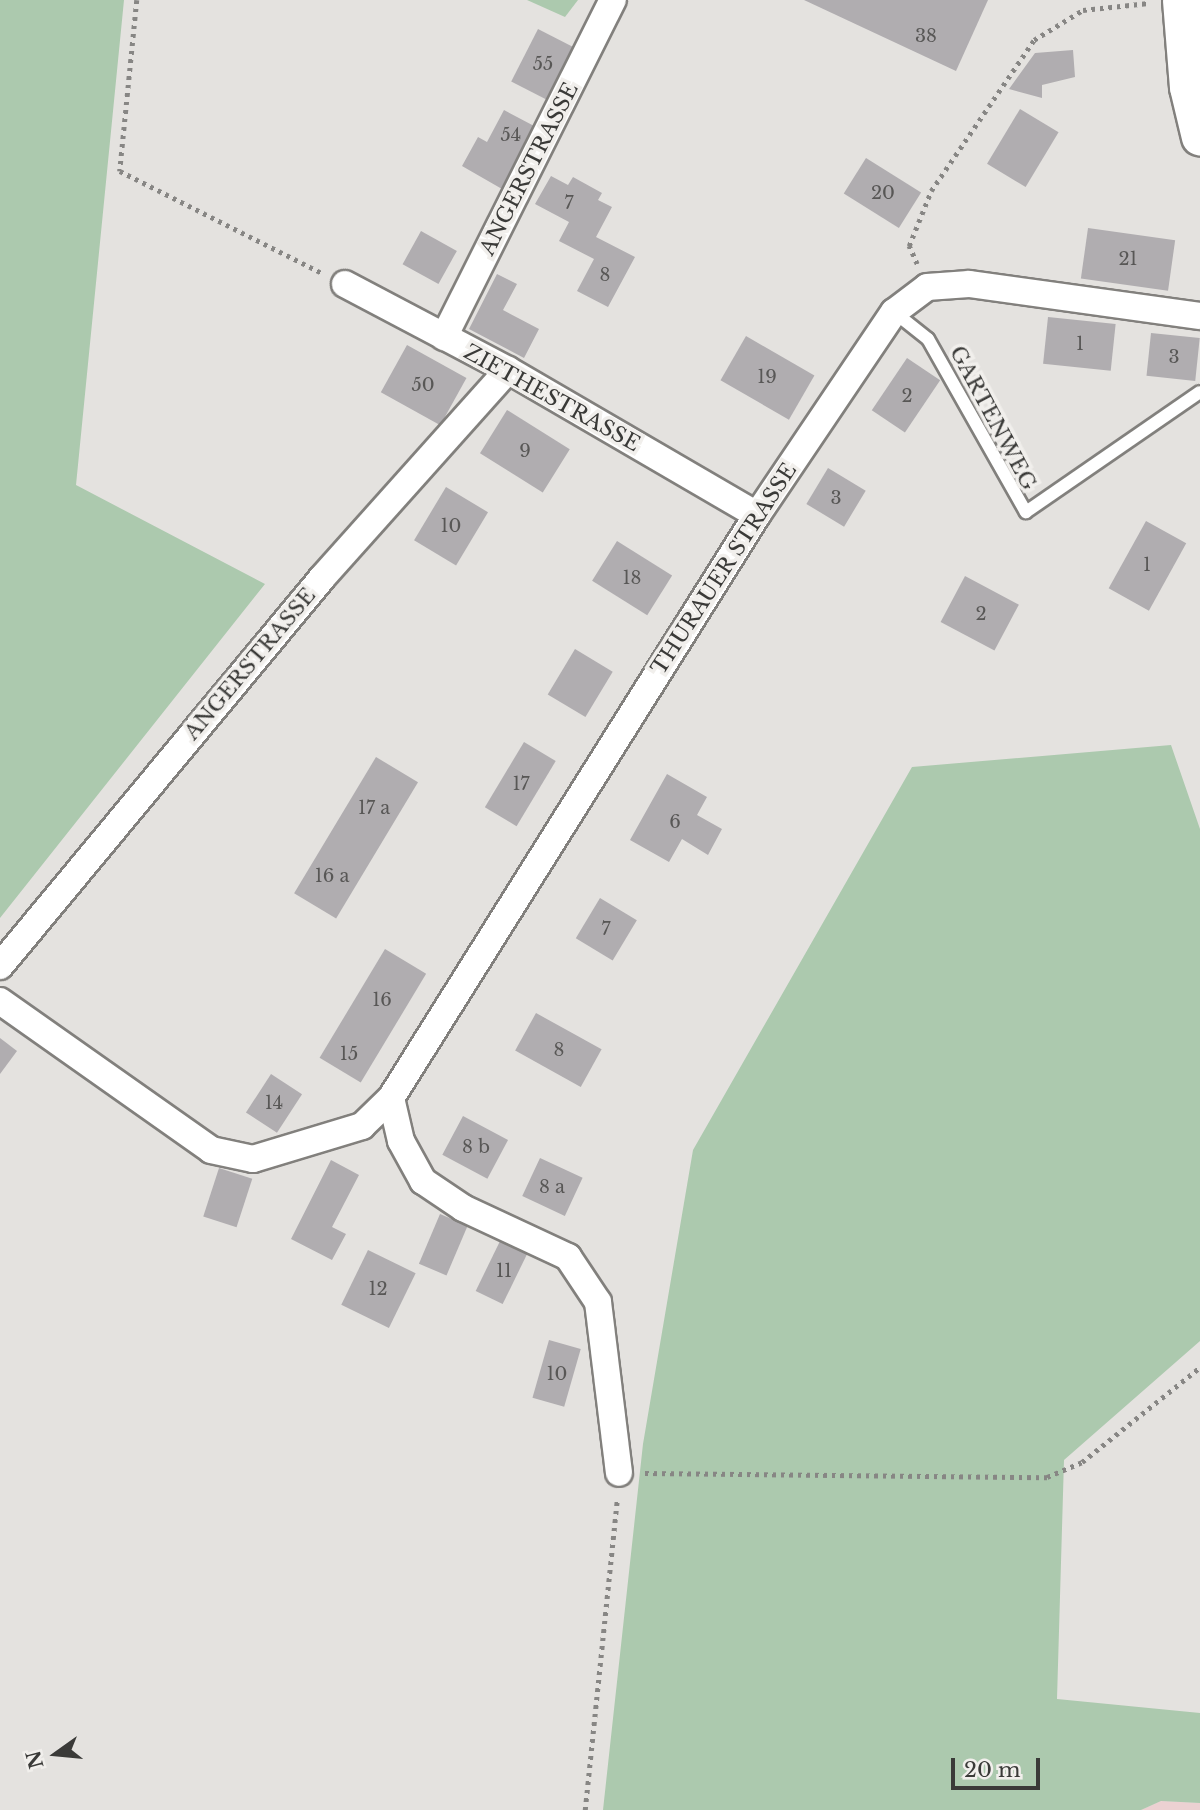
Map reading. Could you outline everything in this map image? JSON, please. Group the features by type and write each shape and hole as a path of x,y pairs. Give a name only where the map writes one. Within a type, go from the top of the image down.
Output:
{"main road":[{"path":"1181,0 1188,87 1200,137"}],"street":[{"name":"ANGERSTRASSE","path":"444,337 613,0"},
{"name":"ZIETHESTRASSE","path":"345,284 508,370 757,515"},
{"path":"927,287 969,284 1200,316"},
{"name":"THURAUER STRASSE","path":"0,1001 211,1150 253,1159 308,1146 362,1126 391,1098 757,515 894,312 927,287"},
{"name":"ANGERSTRASSE","path":"0,966 322,578 508,370"},
{"path":"391,1098 401,1141 423,1181 463,1208 568,1256 598,1302 619,1473"}],"lane":[{"name":"GARTENWEG","path":"894,312 928,339 1026,512 1200,392"}],"path":[{"path":"137,0 120,171 345,284"},
{"path":"927,287 909,246 930,191 1034,40 1083,10 1181,0"},
{"path":"585,1810 619,1473 1048,1477 1082,1462 1200,1367"}],"shaded area":[{"path":"1161,1801 1200,1803 1200,1810 1141,1810"}],"green space":[{"path":"0,0 124,0 76,485 265,584 0,918"},
{"path":"527,0 578,0 565,17"},
{"path":"1171,745 1200,829 1200,1341 1064,1460 1057,1699 1200,1713 1200,1803 1161,1801 1141,1810 603,1810 643,1444 693,1150 912,767"}],"building":[{"path":"804,0 988,0 956,71"},
{"path":"538,29 574,47 547,100 511,82"},
{"path":"1073,50 1075,77 1042,85 1042,98 1009,89 1035,53"},
{"path":"1020,109 1059,132 1026,187 987,164"},
{"path":"504,110 536,127 502,189 462,166 478,137 487,142"},
{"path":"866,158 921,192 899,228 844,194"},
{"path":"551,176 568,185 573,177 602,193 598,200 612,207 596,237 635,257 608,307 577,291 594,259 559,241 569,222 535,204"},
{"path":"1088,228 1175,240 1168,291 1081,279"},
{"path":"421,231 457,251 438,284 403,264"},
{"path":"497,274 517,284 503,310 539,329 524,358 469,329"},
{"path":"1048,317 1116,324 1111,371 1043,364"},
{"path":"1151,333 1200,338 1195,381 1147,376"},
{"path":"746,336 814,376 789,420 720,380"},
{"path":"407,345 466,378 440,425 381,392"},
{"path":"907,358 940,380 905,433 872,410"},
{"path":"507,410 570,449 543,492 480,453"},
{"path":"828,468 866,491 844,527 806,504"},
{"path":"446,487 488,512 456,565 414,540"},
{"path":"1146,521 1186,543 1149,611 1109,588"},
{"path":"617,541 672,575 647,615 592,581"},
{"path":"965,576 1019,605 994,651 941,622"},
{"path":"575,649 613,672 585,717 548,694"},
{"path":"524,742 556,761 517,826 485,807"},
{"path":"376,757 418,782 336,919 294,893"},
{"path":"667,774 707,797 697,815 722,829 708,855 682,839 669,862 630,840"},
{"path":"600,898 637,920 613,960 576,938"},
{"path":"385,949 426,974 361,1083 320,1058"},
{"path":"536,1013 602,1049 581,1087 515,1051"},
{"path":"0,1038 17,1051 0,1074"},
{"path":"271,1074 302,1094 277,1133 246,1113"},
{"path":"463,1116 508,1140 487,1179 442,1155"},
{"path":"540,1158 583,1178 565,1216 522,1196"},
{"path":"331,1160 359,1175 332,1227 346,1234 332,1260 291,1239"},
{"path":"219,1168 252,1179 237,1227 203,1217"},
{"path":"440,1214 468,1226 447,1275 419,1264"},
{"path":"502,1237 529,1250 503,1304 476,1291"},
{"path":"368,1250 416,1273 389,1328 341,1305"},
{"path":"549,1340 581,1349 564,1407 532,1398"}]}
